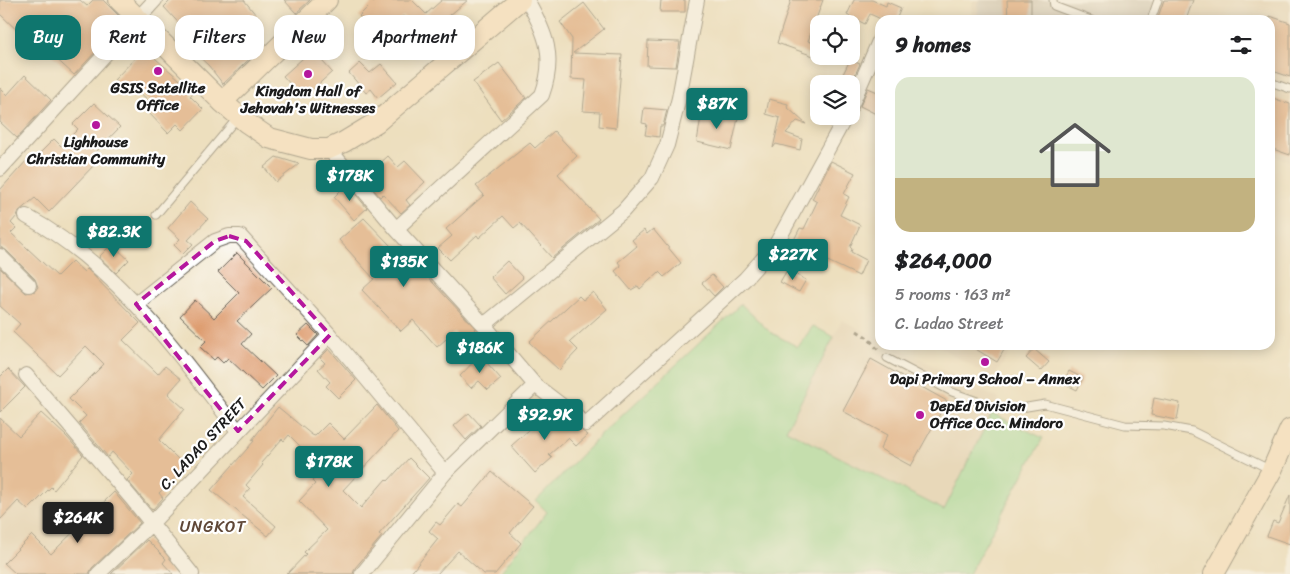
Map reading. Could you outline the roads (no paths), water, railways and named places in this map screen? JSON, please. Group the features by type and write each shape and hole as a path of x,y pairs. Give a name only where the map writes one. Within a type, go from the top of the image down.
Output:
{"street":[{"path":"119,0 135,15"},
{"path":"141,15 155,0"},
{"path":"222,102 327,0"},
{"path":"165,45 222,102 269,138 293,146 329,149 376,122 520,0"},
{"path":"396,229 542,95 548,79 549,55 543,28 527,0"},
{"path":"484,325 623,211 652,178 668,144 679,98 696,0"},
{"path":"860,86 875,51"},
{"path":"0,169 100,60"},
{"path":"329,149 396,229 536,385 586,424 745,279 776,244 841,125"},
{"path":"26,216 76,250 136,304 238,431"},
{"path":"136,304 214,241 229,236 240,236 330,335 445,474"},
{"path":"0,256 29,285"},
{"name":"C. LADAO STREET","path":"98,574 151,524 330,335"},
{"path":"26,375 192,574"},
{"path":"362,574 445,474 536,385"},
{"path":"1214,574 1272,470 1290,429"}],"lane":[{"path":"1052,0 1054,6 1078,15"},
{"path":"1153,15 1158,0"},
{"path":"1275,84 1290,89"},
{"path":"156,215 239,116"},
{"path":"887,358 952,392 997,408 1021,408 1045,404 1125,425 1164,426 1192,432 1272,470"}],"place":[{"name":"GSIS Satellite Office","path":"158,71"},
{"name":"Kingdom Hall of Jehovah's Witnesses","path":"308,74"},
{"name":"Lighhouse Christian Community","path":"96,125"},
{"name":"Dapi Primary School – Annex","path":"985,362"},
{"name":"DepEd Division Office Occ. Mindoro","path":"920,415"}],"district":[{"name":"UNGKOT","path":"213,526"}]}
